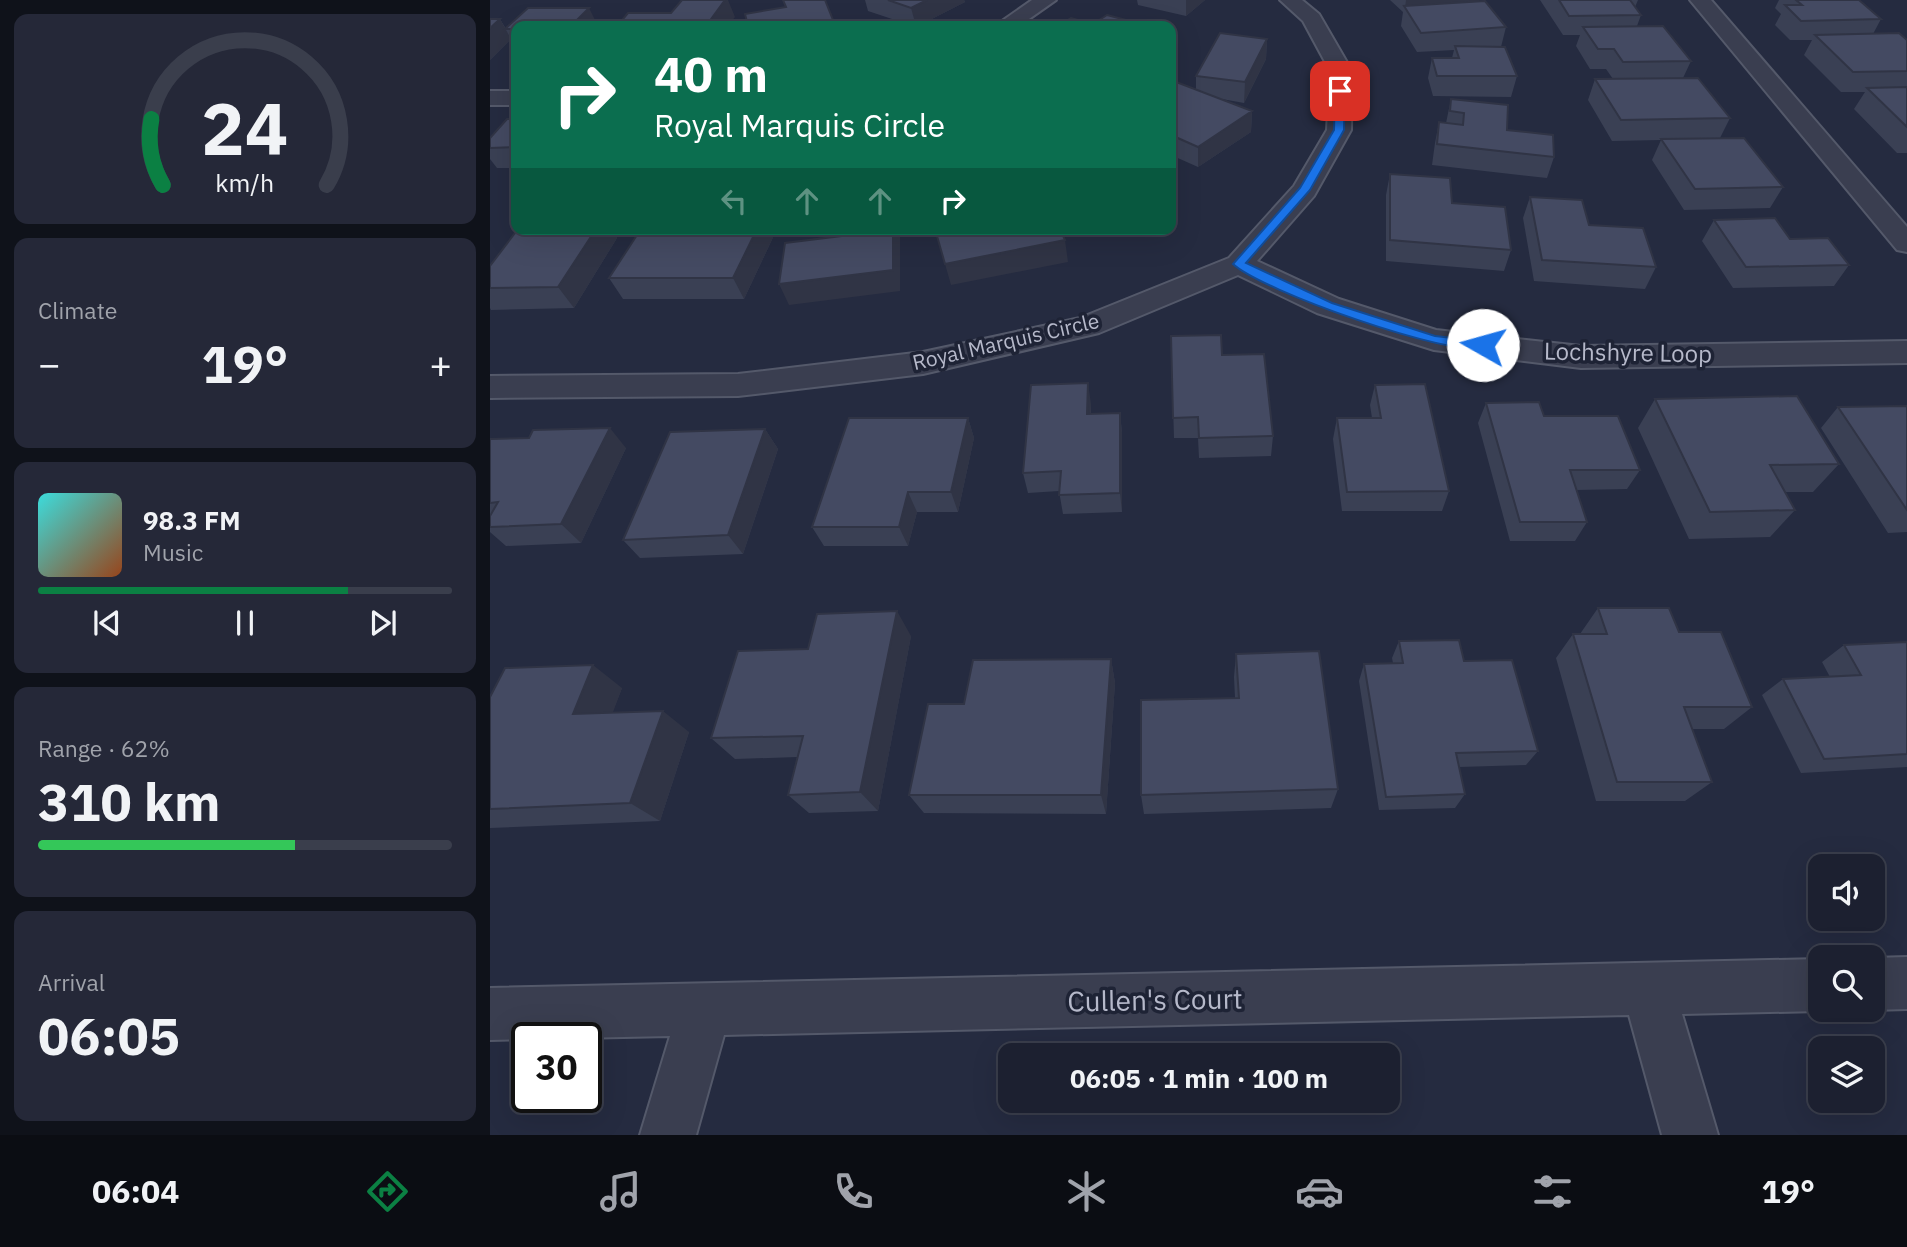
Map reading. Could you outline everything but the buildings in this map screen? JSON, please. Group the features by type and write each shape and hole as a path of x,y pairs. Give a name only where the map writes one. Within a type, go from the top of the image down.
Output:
{"street":[{"path":"1013,21 1046,0"},
{"name":"Royal Marquis Circle","path":"490,387 738,385 923,363 1088,326 1239,264 1305,190 1339,130 1341,71 1312,18 1290,0"},
{"path":"1700,0 1907,244"},
{"path":"490,98 511,98"},
{"name":"Lochshyre Loop","path":"1239,264 1328,306 1434,340 1581,357 1907,352"},
{"path":"1885,984 1907,983"},
{"name":"Cullen's Court","path":"490,1014 1808,985"},
{"path":"1648,989 1690,1135"},
{"path":"668,1135 704,1010"}],"route":[{"path":"1340,91 1339,130 1305,190 1239,264 1328,306 1434,340 1483,345"}]}
